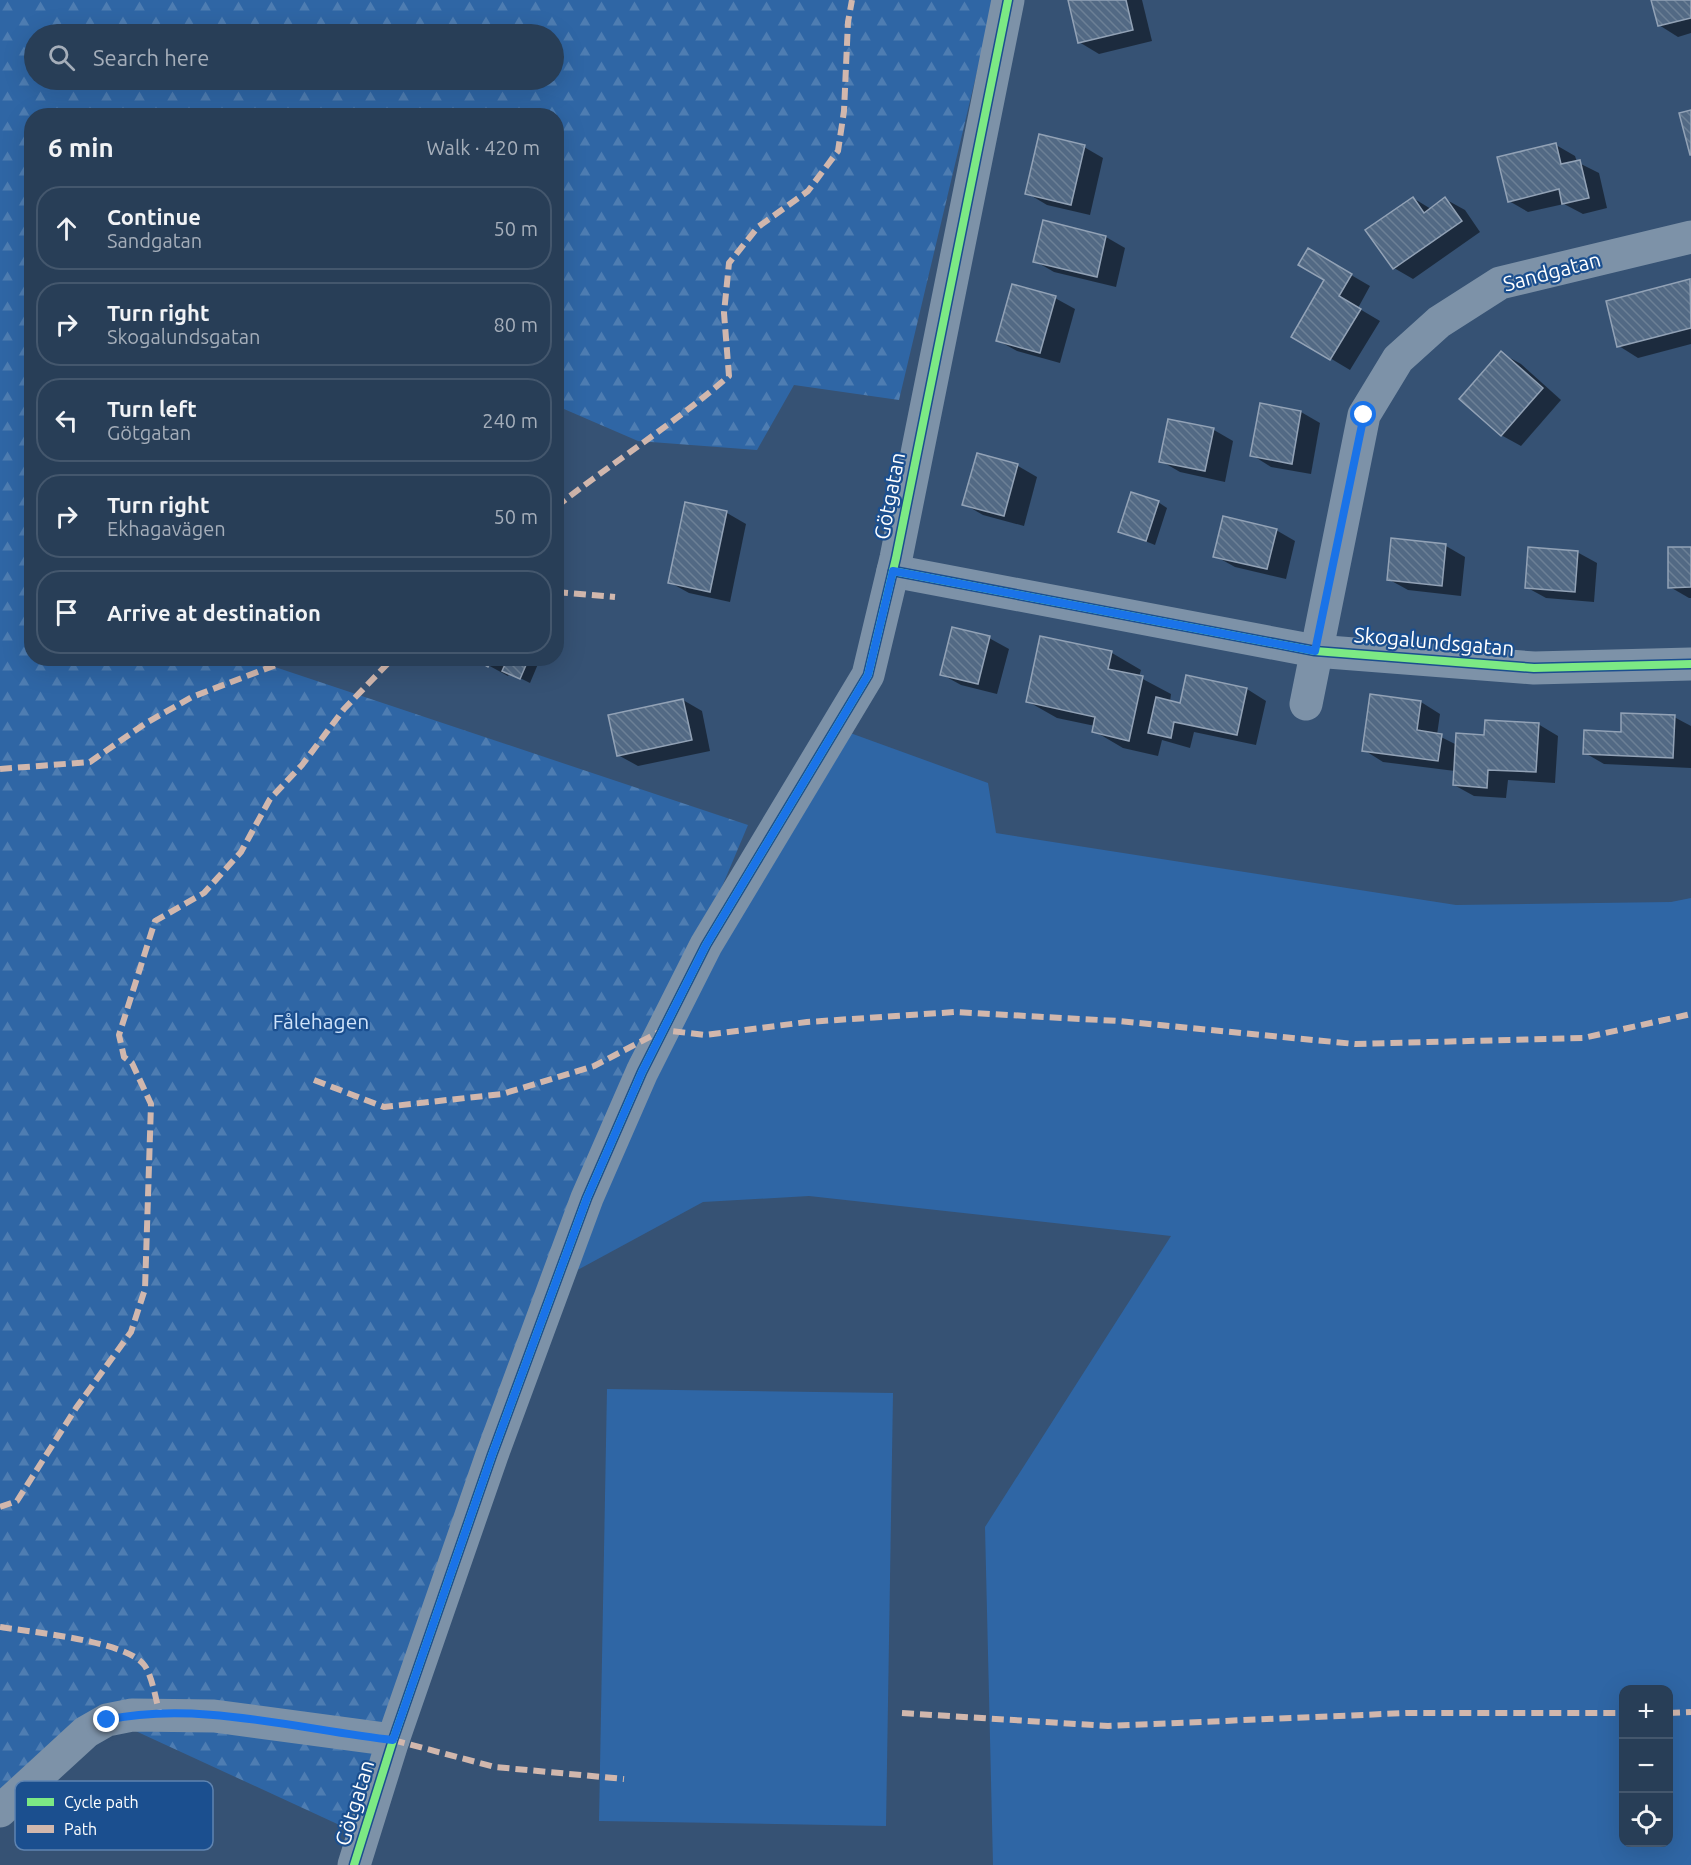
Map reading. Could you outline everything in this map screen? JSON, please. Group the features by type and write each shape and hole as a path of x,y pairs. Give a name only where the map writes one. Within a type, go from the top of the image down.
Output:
{"street":[{"name":"Götgatan","path":"354,1865 393,1740 492,1455 587,1198 642,1072 706,945 868,675 893,571 1008,0"},
{"name":"Sandgatan","path":"1306,704 1364,415 1398,359 1439,322 1500,284 1691,237"},
{"name":"Skogalundsgatan","path":"893,571 1315,651 1534,668 1691,664"},
{"path":"33,1781 86,1732 107,1720 132,1715 214,1716 393,1740"},
{"path":"0,1811 15,1797"}],"green space":[{"name":"Fålehagen","path":"0,0 994,0 899,400 794,385 757,450 638,441 564,409 564,108 24,108 24,666 272,666 748,825 683,979 346,1828 116,1722 24,1781 15,1781 15,1786 0,1796"},
{"path":"842,730 988,783 996,833 1456,905 1671,902 1691,898 1691,1865 993,1865 985,1527 1171,1236 809,1196 703,1202 572,1273 643,1079"},
{"path":"607,1389 893,1393 886,1826 599,1821"}],"building":[{"path":"1068,0 1126,0 1133,30 1078,43"},
{"path":"1651,0 1691,0 1691,18 1658,26"},
{"path":"1691,110 1691,155 1690,155 1679,113"},
{"path":"1039,134 1085,145 1071,205 1025,194"},
{"path":"1556,143 1561,164 1580,160 1589,198 1562,204 1559,189 1508,202 1497,157"},
{"path":"1413,197 1424,213 1445,197 1462,221 1393,269 1365,230"},
{"path":"1043,220 1106,236 1097,277 1033,262"},
{"path":"1308,248 1352,274 1339,296 1361,309 1330,360 1291,337 1324,280 1298,265"},
{"path":"1690,279 1691,328 1617,347 1606,301"},
{"path":"1012,284 1056,296 1040,353 996,341"},
{"path":"1501,351 1543,388 1501,436 1459,399"},
{"path":"1260,403 1301,411 1292,464 1250,456"},
{"path":"1168,419 1214,428 1205,471 1159,462"},
{"path":"977,453 1018,464 1004,516 962,505"},
{"path":"1131,492 1159,501 1146,541 1118,532"},
{"path":"685,502 727,511 710,592 668,583"},
{"path":"1223,516 1277,529 1267,569 1213,557"},
{"path":"1391,538 1446,544 1442,586 1387,580"},
{"path":"1528,547 1578,551 1575,592 1525,588"},
{"path":"1668,547 1691,547 1691,587 1668,588"},
{"path":"952,627 990,636 978,684 940,675"},
{"path":"1040,636 1112,651 1108,669 1143,676 1129,741 1092,732 1095,717 1026,702"},
{"path":"504,666 526,666 520,679 502,671"},
{"path":"1186,675 1247,688 1237,735 1174,722 1171,738 1148,733 1156,697 1180,703"},
{"path":"1370,694 1421,701 1417,730 1442,734 1438,761 1362,751"},
{"path":"683,699 692,740 617,756 608,715"},
{"path":"1621,713 1675,715 1673,758 1583,754 1584,730 1621,732"},
{"path":"1485,720 1539,723 1536,772 1488,770 1487,788 1453,785 1456,733 1484,735"}],"marked path":[{"path":"564,501 729,376 724,313 729,263 758,227 808,191 838,151 844,111 848,22 852,0"},
{"path":"564,593 615,597"},
{"path":"0,769 90,762 146,723 192,697 273,666"},
{"path":"0,1507 17,1501 76,1408 131,1332 145,1289 151,1104 132,1063 124,1057 119,1035 155,921 204,893 241,852 270,799 302,765 344,709 385,666"},
{"path":"314,1080 384,1107 502,1094 594,1066 663,1030 705,1035 807,1022 955,1012 1118,1021 1355,1044 1583,1038 1691,1014"},
{"path":"0,1627 78,1639 120,1650 135,1657 148,1671 160,1715"},
{"path":"1673,1713 1691,1712"},
{"path":"902,1713 1108,1726 1407,1713 1619,1713"},
{"path":"393,1740 495,1767 624,1779"}],"cycle path":[{"path":"354,1865 393,1740 492,1455 587,1198 642,1072 706,945 868,675 896,558 1008,0"},
{"path":"893,571 1315,651 1534,668 1691,664"}],"route":[{"path":"107,1720 132,1715 187,1714 393,1740 492,1455 587,1198 642,1072 706,945 868,675 893,571 1315,651 1364,415"}]}
